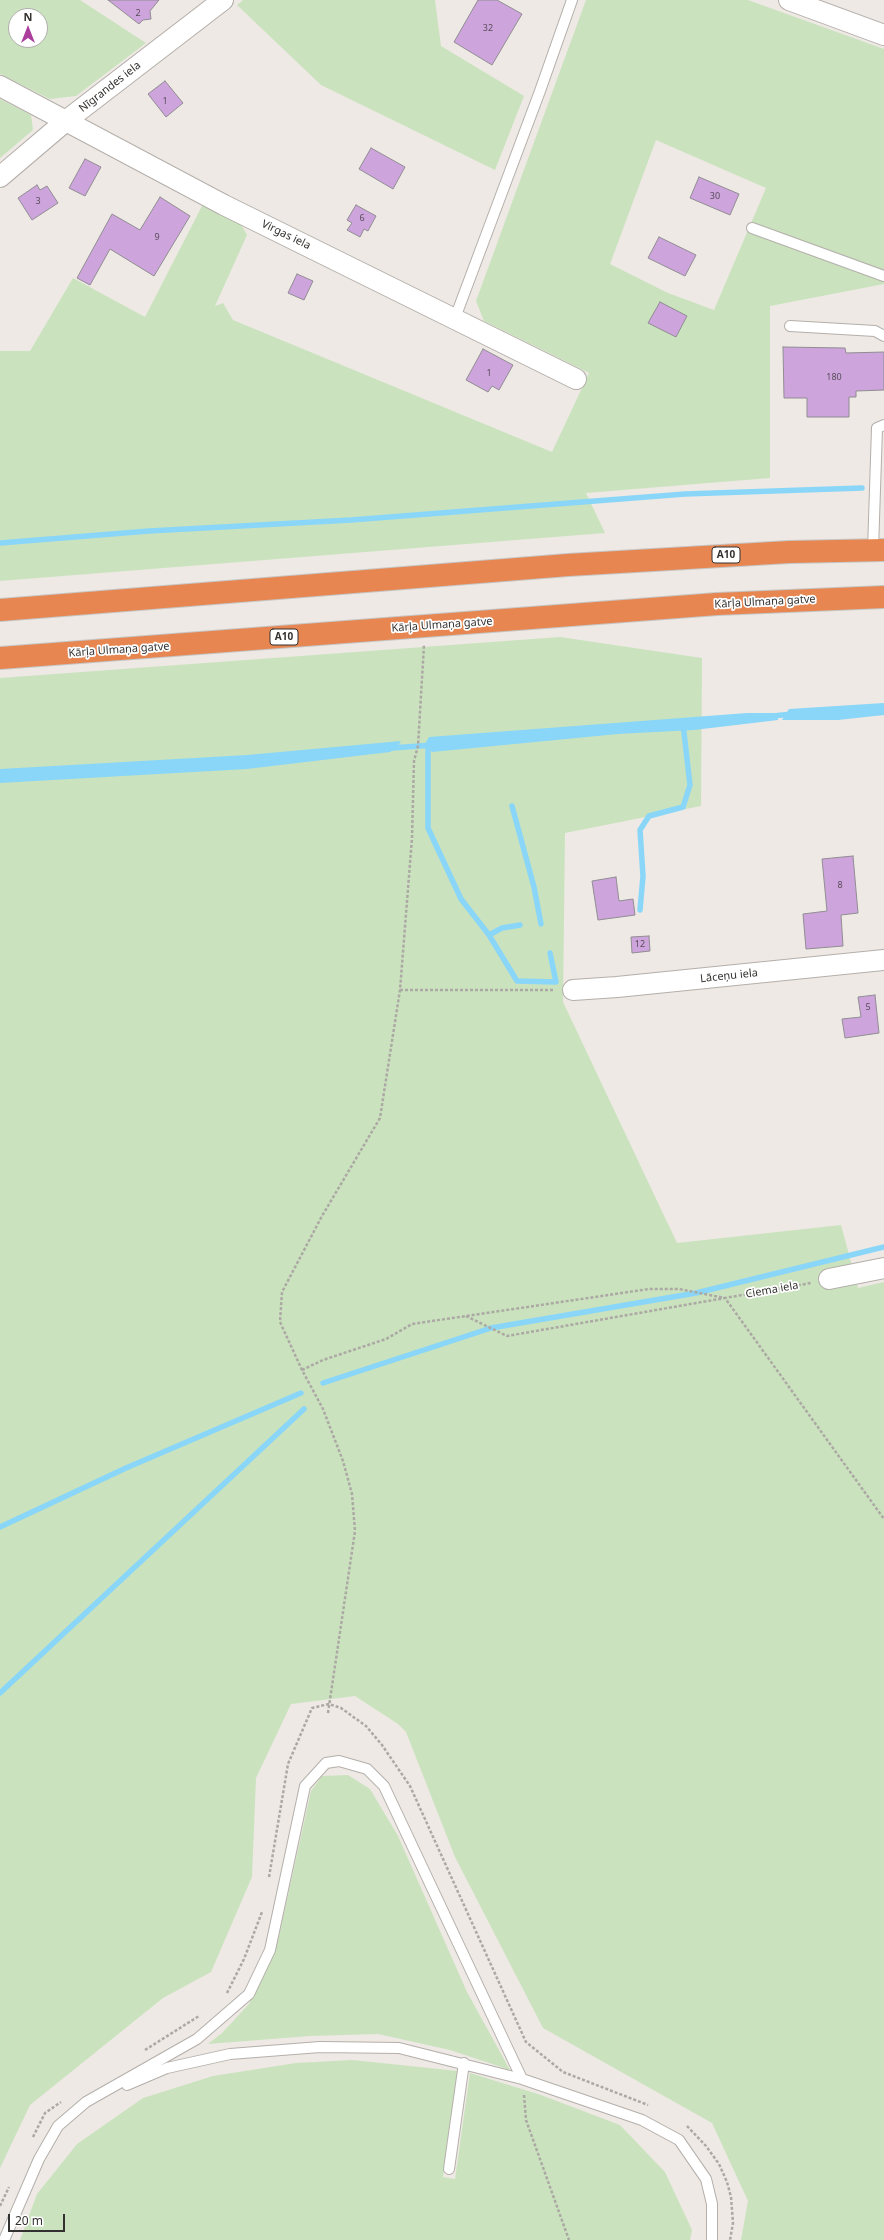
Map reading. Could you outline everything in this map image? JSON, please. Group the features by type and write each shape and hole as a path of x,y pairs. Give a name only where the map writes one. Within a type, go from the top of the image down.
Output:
{"highway":[{"name":"A10","path":"0,610 568,565 789,552 879,550"},
{"name":"Kārļa Ulmaņa gatve","path":"0,658 717,604 884,597"}],"street":[{"name":"Nīgrandes iela","path":"0,177 67,120 223,0"},
{"path":"789,0 884,35"},
{"name":"Virgas iela","path":"0,86 67,120 224,205 576,379"},
{"name":"Lāceņu iela","path":"573,990 617,987 884,960"},
{"path":"830,1280 884,1268"}],"lane":[{"path":"455,318 540,91 572,0"},
{"path":"752,228 884,276"},
{"path":"790,326 875,331 884,336"},
{"path":"879,550 877,428 884,425"},
{"path":"4,2240 39,2159 58,2126 86,2102 197,2039 249,1994 270,1950 305,1786 326,1763 339,1761 367,1769 384,1786 522,2079"},
{"path":"86,2102 167,2068 230,2054 320,2047 399,2048 464,2063 522,2079 642,2120 679,2140 706,2179 712,2204 712,2240"},
{"path":"449,2169 464,2063"}],"path":[{"path":"328,1713 355,1531 352,1494 343,1461 323,1409 302,1370 280,1322 282,1292 322,1216 380,1118 400,990 412,838 414,761 418,746 425,627"},
{"path":"400,990 573,990"},
{"name":"Ciema iela","path":"302,1370 323,1360 386,1339 412,1324 659,1289 679,1289 725,1298 830,1280"},
{"path":"466,1316 506,1336 725,1298 884,1519"},
{"path":"268,1884 288,1764 312,1708 329,1704 341,1708 366,1726 382,1745 410,1786 526,2042 563,2072 653,2108"},
{"path":"226,1994 244,1959 264,1907"},
{"path":"144,2051 203,2013"},
{"path":"522,2079 526,2120 569,2240"},
{"path":"31,2141 45,2112 64,2100"},
{"path":"684,2124 690,2128 706,2146 719,2164 727,2182 731,2197 733,2223 730,2240"},
{"path":"0,2206 10,2184"}],"green space":[{"path":"0,0 80,0 146,43 76,96 50,99 0,74"},
{"path":"243,0 435,0 441,46 524,96 495,170 321,85 237,5"},
{"path":"586,0 748,0 884,49 884,284 770,306 770,478 586,493 605,533 0,581 0,351 30,351 73,278 145,317 203,204 241,224 247,235 215,306 223,303 233,320 552,452 589,373 484,321 476,301","holes":["656,140 766,188 714,310 668,293 610,264"]},
{"path":"0,99 31,115 33,130 0,158"},
{"path":"560,637 702,658 701,806 565,833 563,1002 677,1243 841,1225 858,1288 884,1282 884,2240 741,2240 748,2201 712,2123 543,2028 455,1857 406,1732 398,1724 355,1696 291,1704 256,1778 252,1877 211,1972 163,1998 30,2105 0,2168 0,678"},
{"path":"348,1775 370,1789 398,1836 467,1992 510,2070 450,2050 378,2034 310,2036 208,2044 222,2033 249,2004 278,1940 311,1791 322,1776"},
{"path":"352,2060 458,2071 443,2177 455,2179 470,2073 541,2095 620,2125 665,2172 692,2230 690,2240 20,2240 37,2194 77,2144 143,2098 213,2076 296,2063"}],"water":[{"path":"884,703 884,715 838,720 782,720 789,709"},
{"path":"747,713 778,713 778,720 694,730 618,734 432,752 425,744 429,737"},
{"path":"401,741 397,748 390,752 247,769 0,783 0,769 247,755"}],"building":[{"path":"108,0 159,0 150,11 151,19 143,20 139,24"},
{"path":"478,0 497,0 522,14 492,65 454,42"},
{"path":"165,81 183,103 166,117 148,94"},
{"path":"371,148 405,167 393,189 359,169"},
{"path":"85,159 101,167 85,196 69,188"},
{"path":"699,177 739,194 730,215 690,198"},
{"path":"37,185 40,190 47,186 58,203 32,220 18,198"},
{"path":"160,197 190,216 154,276 110,249 90,285 77,278 112,214 140,230"},
{"path":"356,205 376,216 368,231 364,229 360,237 347,230 352,223 347,220"},
{"path":"659,237 696,255 685,276 648,258"},
{"path":"297,274 313,281 304,300 288,293"},
{"path":"660,302 687,316 676,337 648,323"},
{"path":"783,347 845,348 846,353 884,352 884,390 856,391 856,397 849,397 849,417 807,417 807,398 784,398"},
{"path":"483,349 513,365 499,390 492,386 488,392 466,380"},
{"path":"853,856 858,913 841,915 843,946 806,949 803,914 827,911 822,859"},
{"path":"616,877 619,901 633,899 635,915 598,920 592,881"},
{"path":"649,936 650,951 632,953 631,937"},
{"path":"875,995 879,1033 845,1038 842,1019 861,1017 858,997"}],"waterway":[{"path":"0,543 149,531 351,520 685,494 862,488"},
{"path":"773,716 792,714"},
{"path":"640,910 643,876 640,830 649,816 683,807 690,785 683,724"},
{"path":"428,745 428,828 461,899 489,935 517,981 556,982 550,953"},
{"path":"392,748 433,745"},
{"path":"512,806 534,887 541,924"},
{"path":"489,935 502,928 520,925"},
{"path":"323,1383 491,1328 696,1293 884,1247"},
{"path":"0,1527 126,1468 301,1393"},
{"path":"0,1693 304,1409"}]}
